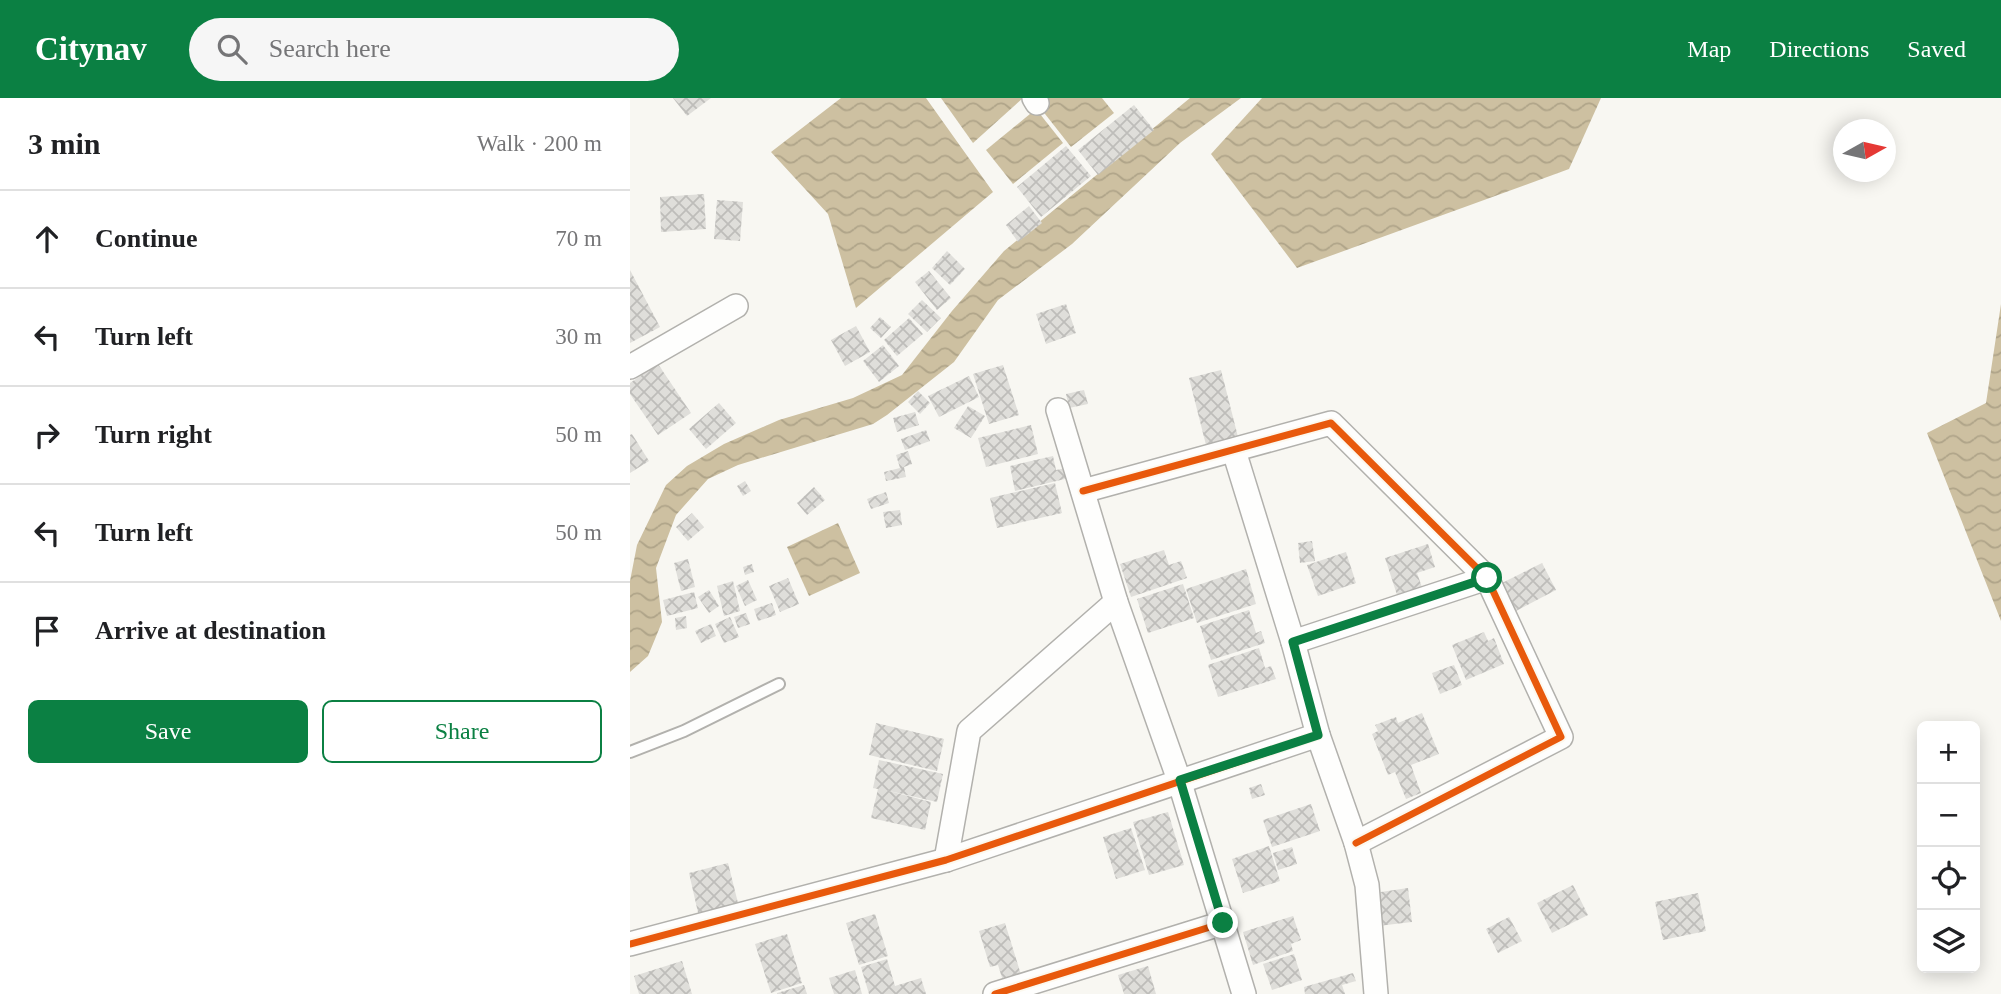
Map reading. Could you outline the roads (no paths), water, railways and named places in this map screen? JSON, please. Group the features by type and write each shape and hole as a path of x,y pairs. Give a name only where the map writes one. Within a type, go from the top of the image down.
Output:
{"street":[{"path":"630,367 736,306"},
{"path":"1058,410 1116,601 1180,780 1244,994"},
{"path":"1083,491 1234,452 1331,423 1487,578 1562,737 1356,843"},
{"path":"1234,452 1293,642 1318,735 1356,843 1367,885 1376,994"},
{"path":"1293,642 1487,578"},
{"path":"946,860 969,732 1116,601"},
{"path":"630,944 946,860 1318,735"},
{"path":"995,994 1223,923"}],"lane":[{"path":"630,752 684,731 779,684"}],"water":[{"path":"841,98 926,98 993,192 856,308 828,214 771,152"},
{"path":"941,98 1023,98 973,143"},
{"path":"1047,98 1102,98 1114,113 1071,147 1038,105"},
{"path":"1190,98 1241,98 1180,143 1072,244 998,300 954,362 887,415 873,424 738,465 708,479 676,515 656,568 662,622 648,656 630,672 630,581 637,545 666,485 687,466 724,444 779,420 853,398 902,375 1004,251"},
{"path":"1262,98 1601,98 1569,169 1297,268 1211,154"},
{"path":"1036,109 1063,143 1013,184 986,150"},
{"path":"2001,304 2001,621 1927,433 1986,403"},
{"path":"838,523 860,573 809,596 787,547"}]}
